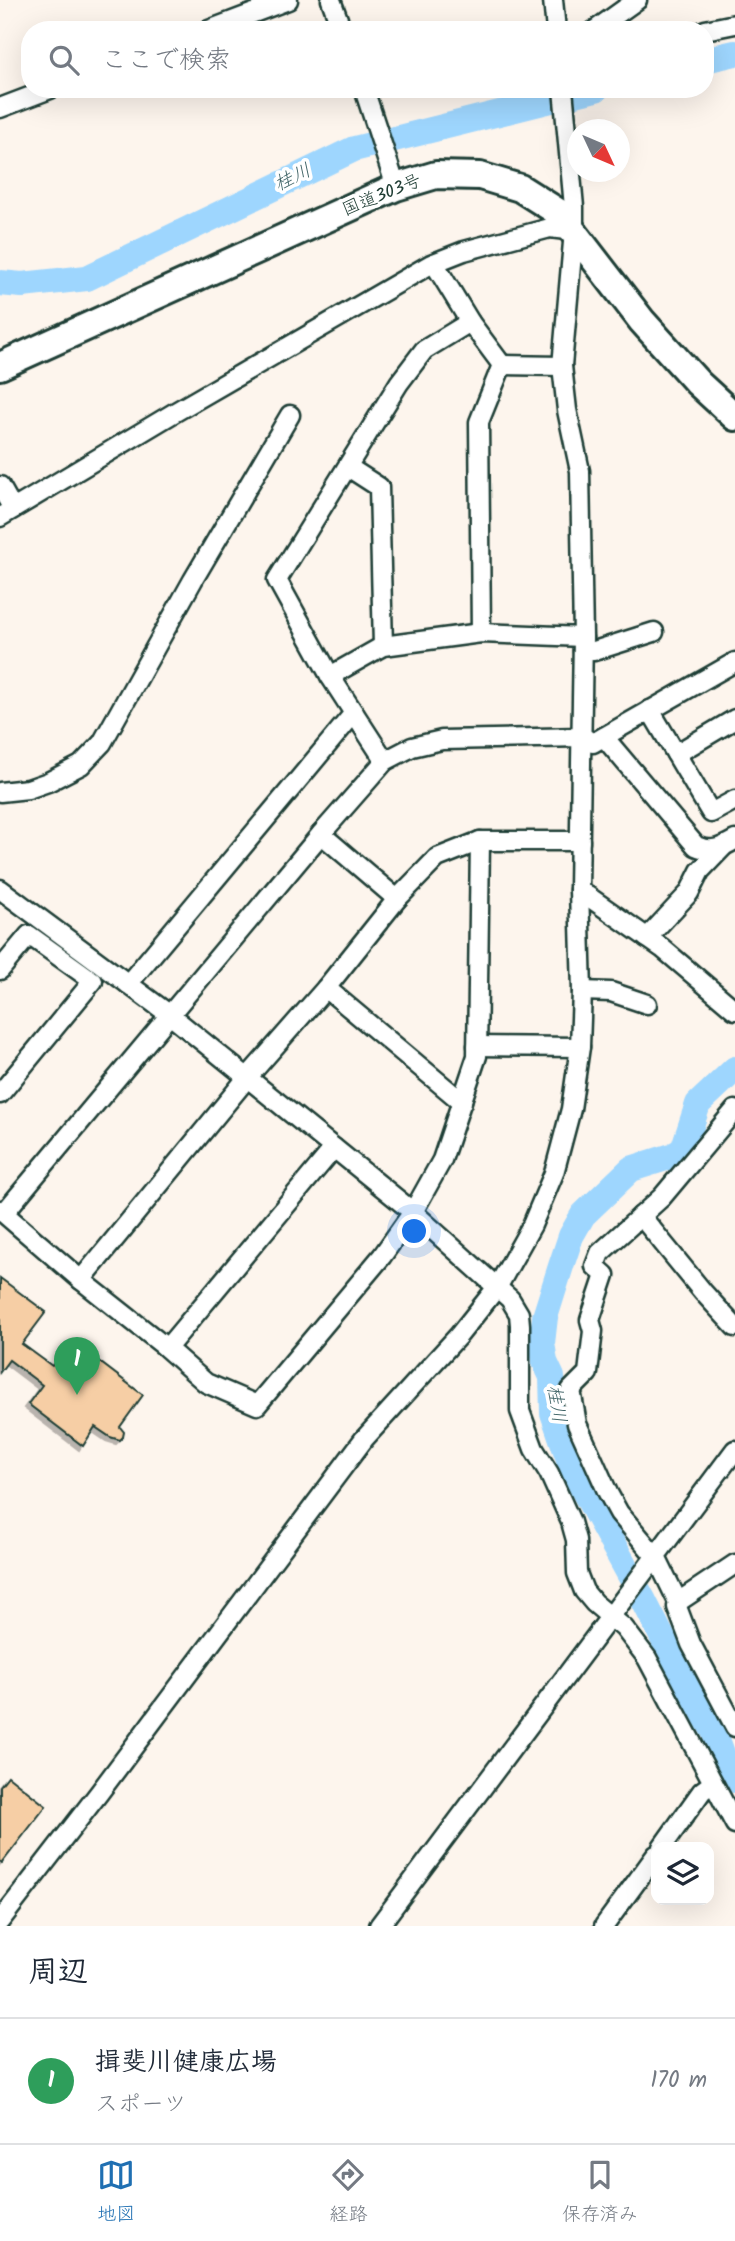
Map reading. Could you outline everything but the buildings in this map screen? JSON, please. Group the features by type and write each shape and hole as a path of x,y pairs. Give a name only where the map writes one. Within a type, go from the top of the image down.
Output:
{"highway":[{"name":"国道303号","path":"0,366 392,176 480,176 520,188 558,212 642,321 698,383 735,417"}],"street":[{"path":"233,21 288,0"},
{"path":"331,0 339,21"},
{"path":"553,0 555,21"},
{"path":"608,21 637,0"},
{"path":"714,28 735,24"},
{"path":"0,108 26,98"},
{"path":"367,98 392,176"},
{"path":"0,1921 364,1439 459,1335 498,1286 532,1225 554,1173 571,1109 580,1047 582,991 579,890 583,737 580,471 567,410 562,366 574,231 563,98"},
{"path":"0,486 7,513 189,404 434,263 464,251 550,228 574,231"},
{"path":"434,263 470,322 502,365"},
{"path":"385,761 330,676 277,580 399,383 424,350 470,322"},
{"path":"502,365 562,366"},
{"path":"481,633 479,422 502,365"},
{"path":"0,792 28,789 48,782 81,765 102,743 193,580 290,415"},
{"path":"348,467 379,487 383,646"},
{"path":"330,676 383,646 481,633 583,644 594,651 654,632"},
{"path":"480,841 477,1056 442,1160 414,1212 382,1256 257,1405 206,1383 2,1212 385,761 412,747 442,740 583,737 593,743 735,662"},
{"path":"650,710 711,813 735,800"},
{"path":"128,984 354,713"},
{"path":"676,754 735,719"},
{"path":"604,737 696,846 712,850 730,843"},
{"path":"321,834 397,898"},
{"path":"81,1280 247,1078 326,988 397,898 437,858 480,841 580,841"},
{"path":"647,938 689,893 700,871 730,843"},
{"path":"0,889 170,1015 414,1212 510,1299 519,1314 520,1411 534,1449 549,1473 572,1522 576,1540 577,1573 584,1591 616,1610 624,1628 647,1658 735,1824"},
{"path":"579,890 647,938 735,1010"},
{"path":"0,970 29,935 93,981 0,1094"},
{"path":"326,988 462,1102"},
{"path":"582,991 611,992 647,1004"},
{"path":"477,1046 580,1047"},
{"path":"735,1110 662,1197 600,1254 595,1266 605,1275 590,1320 593,1331 588,1373 571,1390 577,1424 608,1493 678,1602 677,1607 691,1644 735,1727"},
{"path":"167,1348 334,1148"},
{"path":"641,1216 735,1327"},
{"path":"379,1926 735,1450"},
{"path":"678,1602 735,1564"},
{"path":"666,1842 702,1791 713,1783"},
{"path":"604,1926 651,1862"}],"waterway":[{"name":"桂川","path":"714,58 735,53"},
{"name":"桂川","path":"0,283 22,285 87,278 354,149 560,98"},
{"name":"桂川","path":"735,1069 698,1104 683,1150 631,1169 583,1215 571,1236 561,1266 545,1317 542,1343 545,1362 552,1377 553,1413 573,1471 690,1692 714,1731 727,1767 735,1780"}],"place":[{"name":"揖斐川健康広場","path":"77,1395"}]}
